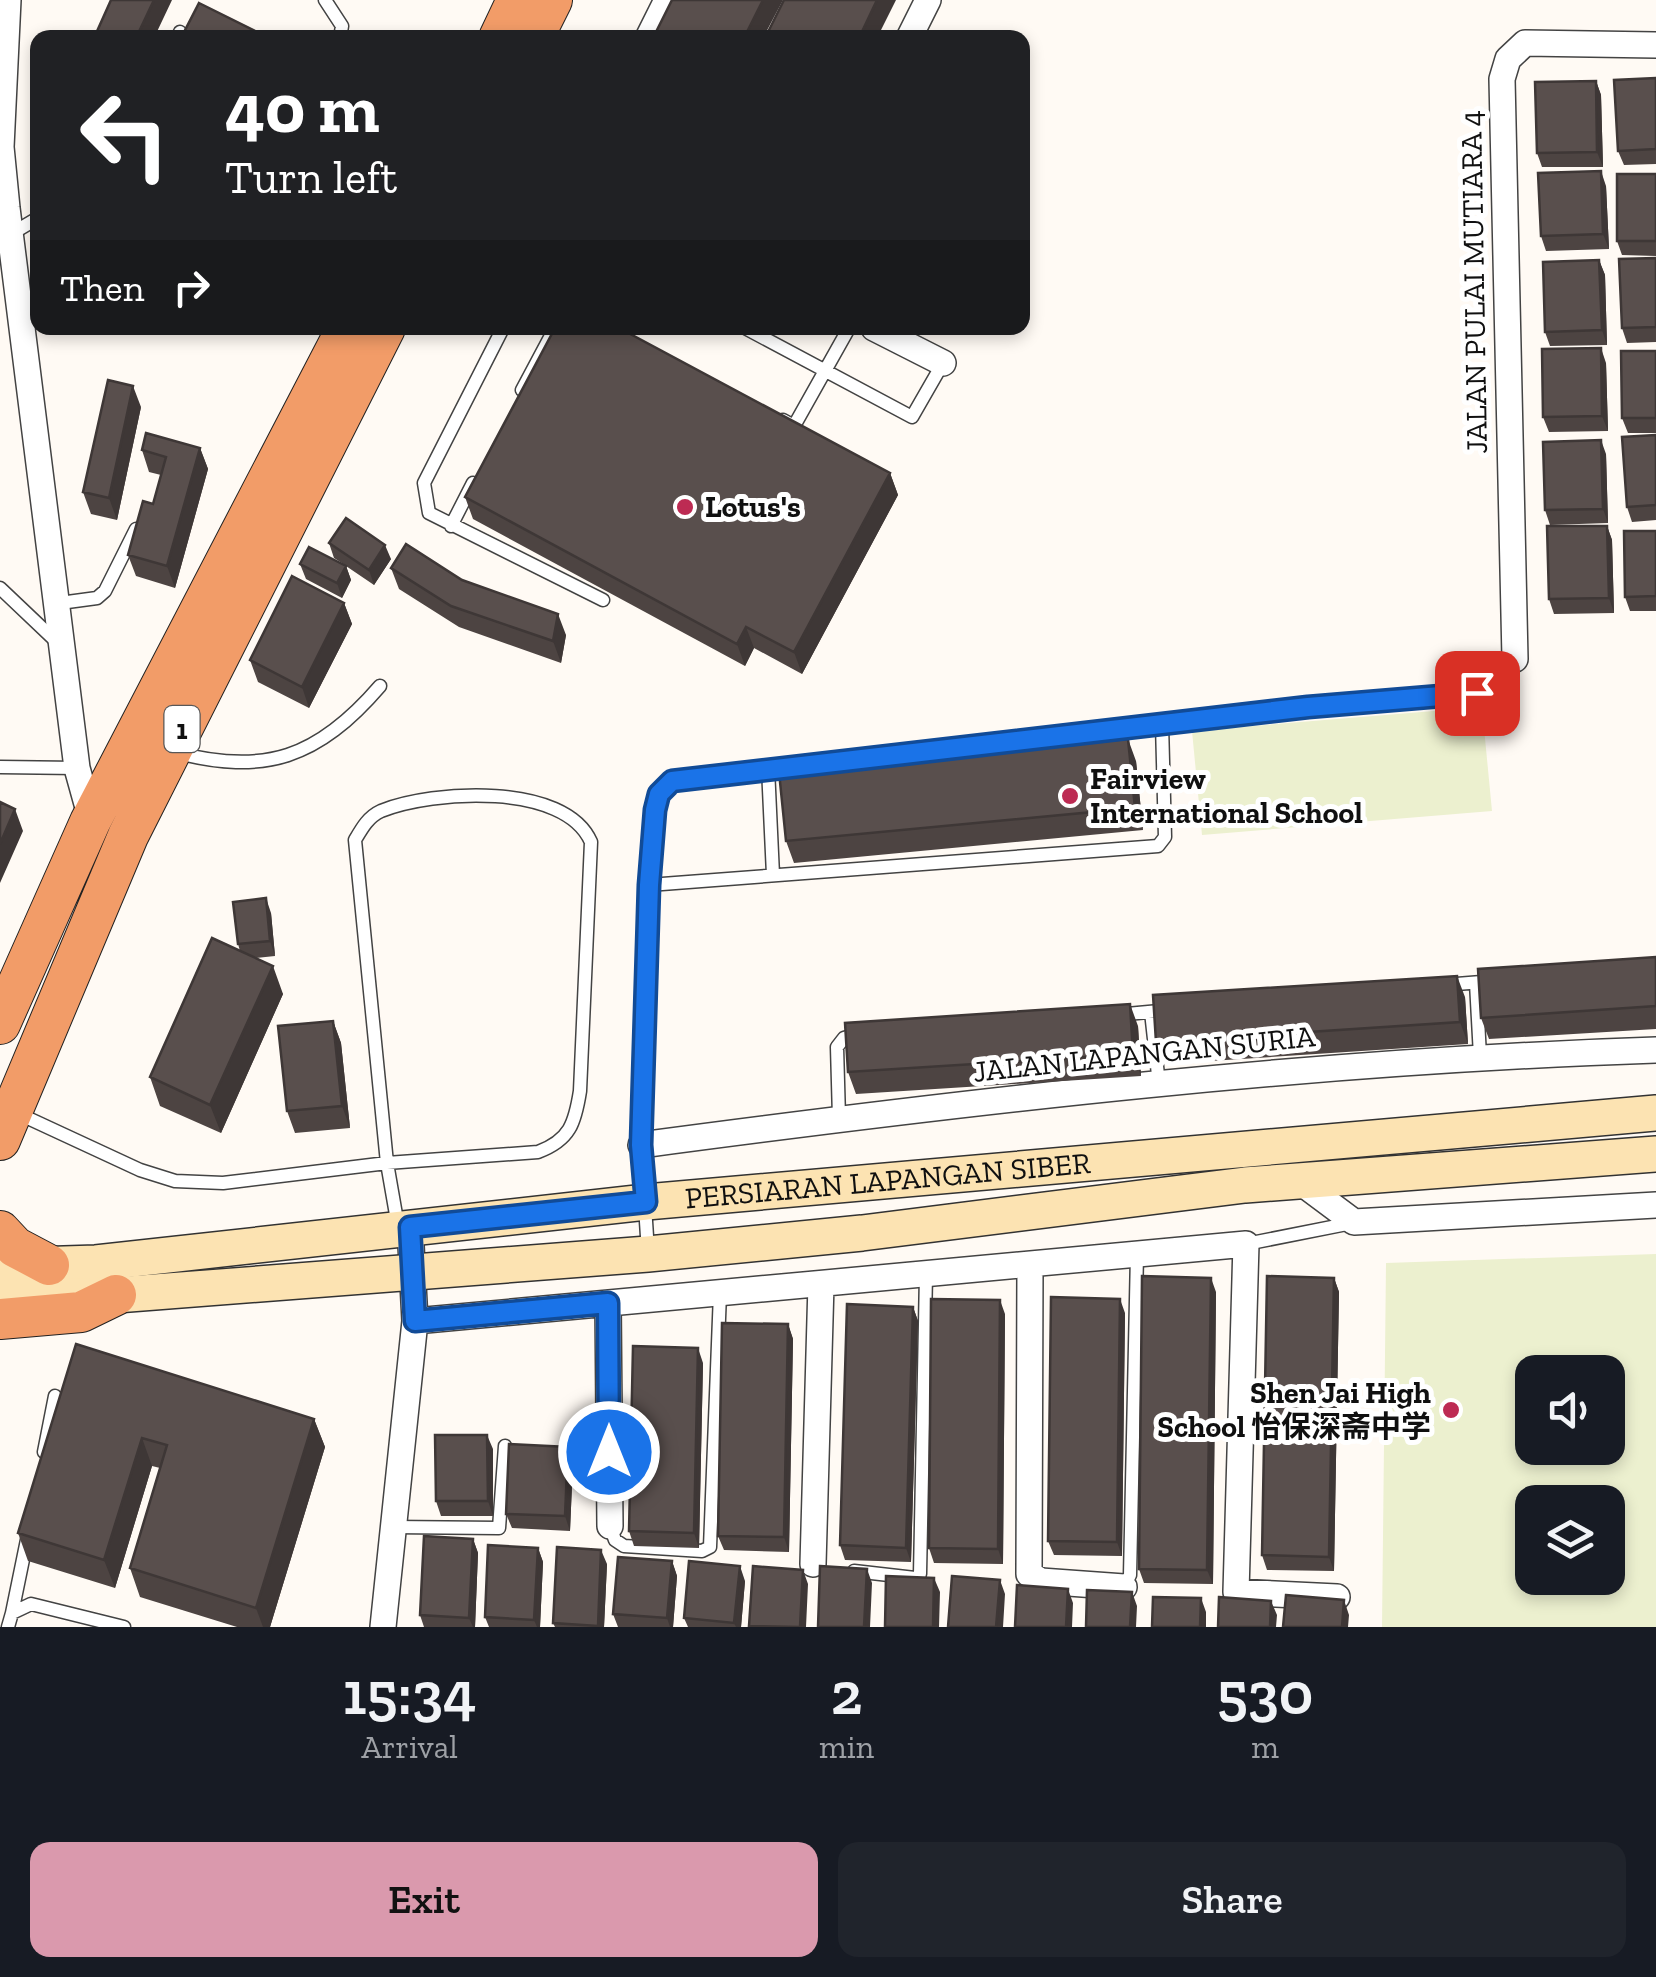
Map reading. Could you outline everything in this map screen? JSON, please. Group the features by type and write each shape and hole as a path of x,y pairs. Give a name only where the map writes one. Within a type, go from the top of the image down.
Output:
{"highway":[{"path":"503,30 518,0"},
{"path":"537,30 552,0"},
{"name":"1","path":"0,1023 90,822 344,335"},
{"name":"1","path":"7,1125 128,836 381,335"},
{"path":"0,1231 16,1248 48,1265"},
{"path":"0,1319 81,1312 116,1294"}],"main road":[{"name":"PERSIARAN LAPANGAN SIBER","path":"0,1266 48,1265 646,1202 1656,1113"},
{"path":"1238,1150 1245,1185"},
{"name":"PERSIARAN LAPANGAN SIBER","path":"0,1298 414,1274 648,1254 862,1233 1245,1185 1656,1154"}],"street":[{"path":"8,0 1,148 3,208 11,234 10,319 60,603 61,646 77,768 90,822 128,836"},
{"path":"652,30 667,0"},
{"path":"913,30 928,0"},
{"name":"JALAN PULAI MUTIARA 4","path":"1515,659 1502,80 1508,59 1525,44 1656,45"},
{"path":"888,335 943,363"},
{"name":"JALAN LAPANGAN SURIA","path":"641,1145 839,1118 1159,1084 1480,1056 1656,1050"},
{"path":"1300,1180 1354,1222 1656,1206"},
{"path":"383,1627 390,1527 415,1321 414,1274 404,1228"},
{"path":"415,1321 1246,1244 1236,1592 1337,1597"},
{"path":"1030,1264 1028,1574 1042,1581 1124,1586"},
{"path":"813,1564 821,1284"},
{"path":"608,1303 610,1526"}],"lane":[{"path":"324,0 341,30"},
{"path":"11,234 30,223"},
{"path":"499,335 424,482 429,513 603,600"},
{"path":"512,410 550,335"},
{"path":"759,335 912,417 943,363"},
{"path":"760,408 794,426 846,335"},
{"path":"451,526 477,476"},
{"path":"60,603 97,598 105,591 134,536 140,511"},
{"path":"0,588 61,646"},
{"path":"172,752 223,765 274,762 356,714 380,686"},
{"path":"648,1254 641,1145 649,885 655,810 659,794 672,781 1162,724 1477,693"},
{"path":"649,885 1158,846 1165,837 1162,724"},
{"path":"0,767 77,768"},
{"path":"768,768 773,876"},
{"path":"7,1125 98,1152 175,1181 224,1183 388,1163 538,1152 558,1144 574,1125 580,1091 590,842 584,825 565,811 491,795 420,802 381,811 367,820 355,840 388,1163 404,1228"},
{"path":"1438,986 1512,979"},
{"path":"1476,982 1480,1056"},
{"path":"1092,1016 1189,1009"},
{"path":"1151,1012 1159,1084"},
{"path":"839,1118 837,1046 853,1034 872,1032"},
{"path":"1246,1244 1354,1222"},
{"path":"1124,1586 1130,1575 1137,1254"},
{"path":"813,1564 914,1578 920,1574 926,1274"},
{"path":"610,1526 615,1540 624,1546 702,1551 710,1546 720,1293"},
{"path":"41,1468 55,1396"},
{"path":"390,1527 499,1528 504,1446"},
{"path":"10,1620 30,1522"},
{"path":"10,1620 31,1604 124,1627"}],"green space":[{"path":"1482,707 1492,811 1202,835 1192,731"},
{"name":"Shen Jai High School 怡保深斋中学","path":"1656,1254 1656,1627 1382,1627 1386,1263"}],"building":[{"path":"111,0 154,0 140,30 98,30"},
{"path":"672,0 763,0 748,30 657,30"},
{"path":"784,0 877,0 863,30 769,30"},
{"path":"199,3 253,30 185,30"},
{"path":"1656,78 1656,149 1618,151 1614,80"},
{"path":"1596,81 1597,152 1537,153 1535,82"},
{"path":"1601,171 1603,234 1541,236 1538,173"},
{"path":"1617,174 1656,174 1656,241 1617,241"},
{"path":"1656,258 1656,327 1622,328 1619,259"},
{"path":"1599,260 1602,330 1545,332 1543,262"},
{"name":"Lotus's","path":"551,335 632,335 890,473 794,652 746,627 737,644 465,497"},
{"path":"1601,348 1602,416 1543,417 1542,349"},
{"path":"1621,351 1656,351 1656,418 1622,418"},
{"path":"108,380 133,386 109,498 83,492"},
{"path":"146,433 200,448 167,566 128,555 143,501 153,504 166,457 142,450"},
{"path":"1656,435 1656,505 1627,507 1622,437"},
{"path":"1601,440 1603,509 1545,510 1543,442"},
{"path":"346,518 385,545 369,570 329,543"},
{"path":"1547,526 1607,526 1609,598 1549,599"},
{"path":"1624,531 1656,531 1656,596 1625,597"},
{"path":"406,544 462,580 558,614 553,641 451,606 391,568"},
{"path":"309,547 346,566 337,583 300,564"},
{"path":"292,576 344,603 302,687 250,660"},
{"path":"1128,739 1135,808 786,841 779,772"},
{"path":"0,802 15,809 0,844"},
{"path":"266,898 270,941 238,944 233,902"},
{"path":"212,938 273,966 210,1105 150,1077"},
{"path":"1656,957 1656,1006 1481,1018 1478,969"},
{"path":"1457,976 1460,1022 1156,1042 1153,995"},
{"path":"1130,1004 1133,1054 848,1072 845,1023"},
{"path":"333,1021 342,1106 287,1111 278,1026"},
{"path":"1142,1276 1211,1278 1207,1570 1139,1569"},
{"path":"1267,1276 1334,1278 1329,1557 1262,1555"},
{"path":"1051,1297 1120,1299 1117,1542 1048,1541"},
{"path":"931,1299 1000,1300 998,1549 929,1548"},
{"path":"847,1304 913,1307 906,1548 840,1545"},
{"path":"722,1323 788,1324 784,1537 718,1536"},
{"path":"76,1344 314,1419 256,1608 130,1568 167,1445 142,1438 104,1560 18,1533"},
{"path":"633,1346 698,1348 694,1533 629,1531"},
{"path":"435,1435 487,1435 488,1501 436,1501"},
{"path":"509,1444 568,1447 565,1516 506,1514"},
{"path":"424,1536 473,1539 469,1618 420,1615"},
{"path":"488,1545 538,1548 534,1620 485,1617"},
{"path":"557,1547 601,1550 598,1626 553,1623"},
{"path":"618,1557 672,1561 667,1618 613,1614"},
{"path":"689,1561 740,1566 734,1623 684,1618"},
{"path":"753,1566 803,1570 800,1627 749,1626"},
{"path":"820,1566 867,1569 864,1627 818,1627"},
{"path":"886,1576 934,1578 933,1627 885,1627"},
{"path":"952,1576 1000,1580 996,1627 948,1627"},
{"path":"1017,1585 1068,1589 1066,1627 1015,1627"},
{"path":"1087,1590 1132,1592 1130,1627 1086,1627"},
{"path":"1286,1595 1344,1600 1342,1627 1283,1627"},
{"path":"1153,1597 1201,1598 1200,1627 1152,1627"},
{"path":"1219,1597 1271,1601 1270,1627 1218,1627"}],"place":[{"name":"Lotus's","path":"685,507"},
{"name":"Fairview International School","path":"1070,796"},
{"name":"Shen Jai High School 怡保深斋中学","path":"1451,1410"}],"route":[{"path":"609,1452 608,1303 415,1321 410,1227 646,1202 641,1145 649,885 655,810 659,794 672,781 1308,707 1477,693"}]}
